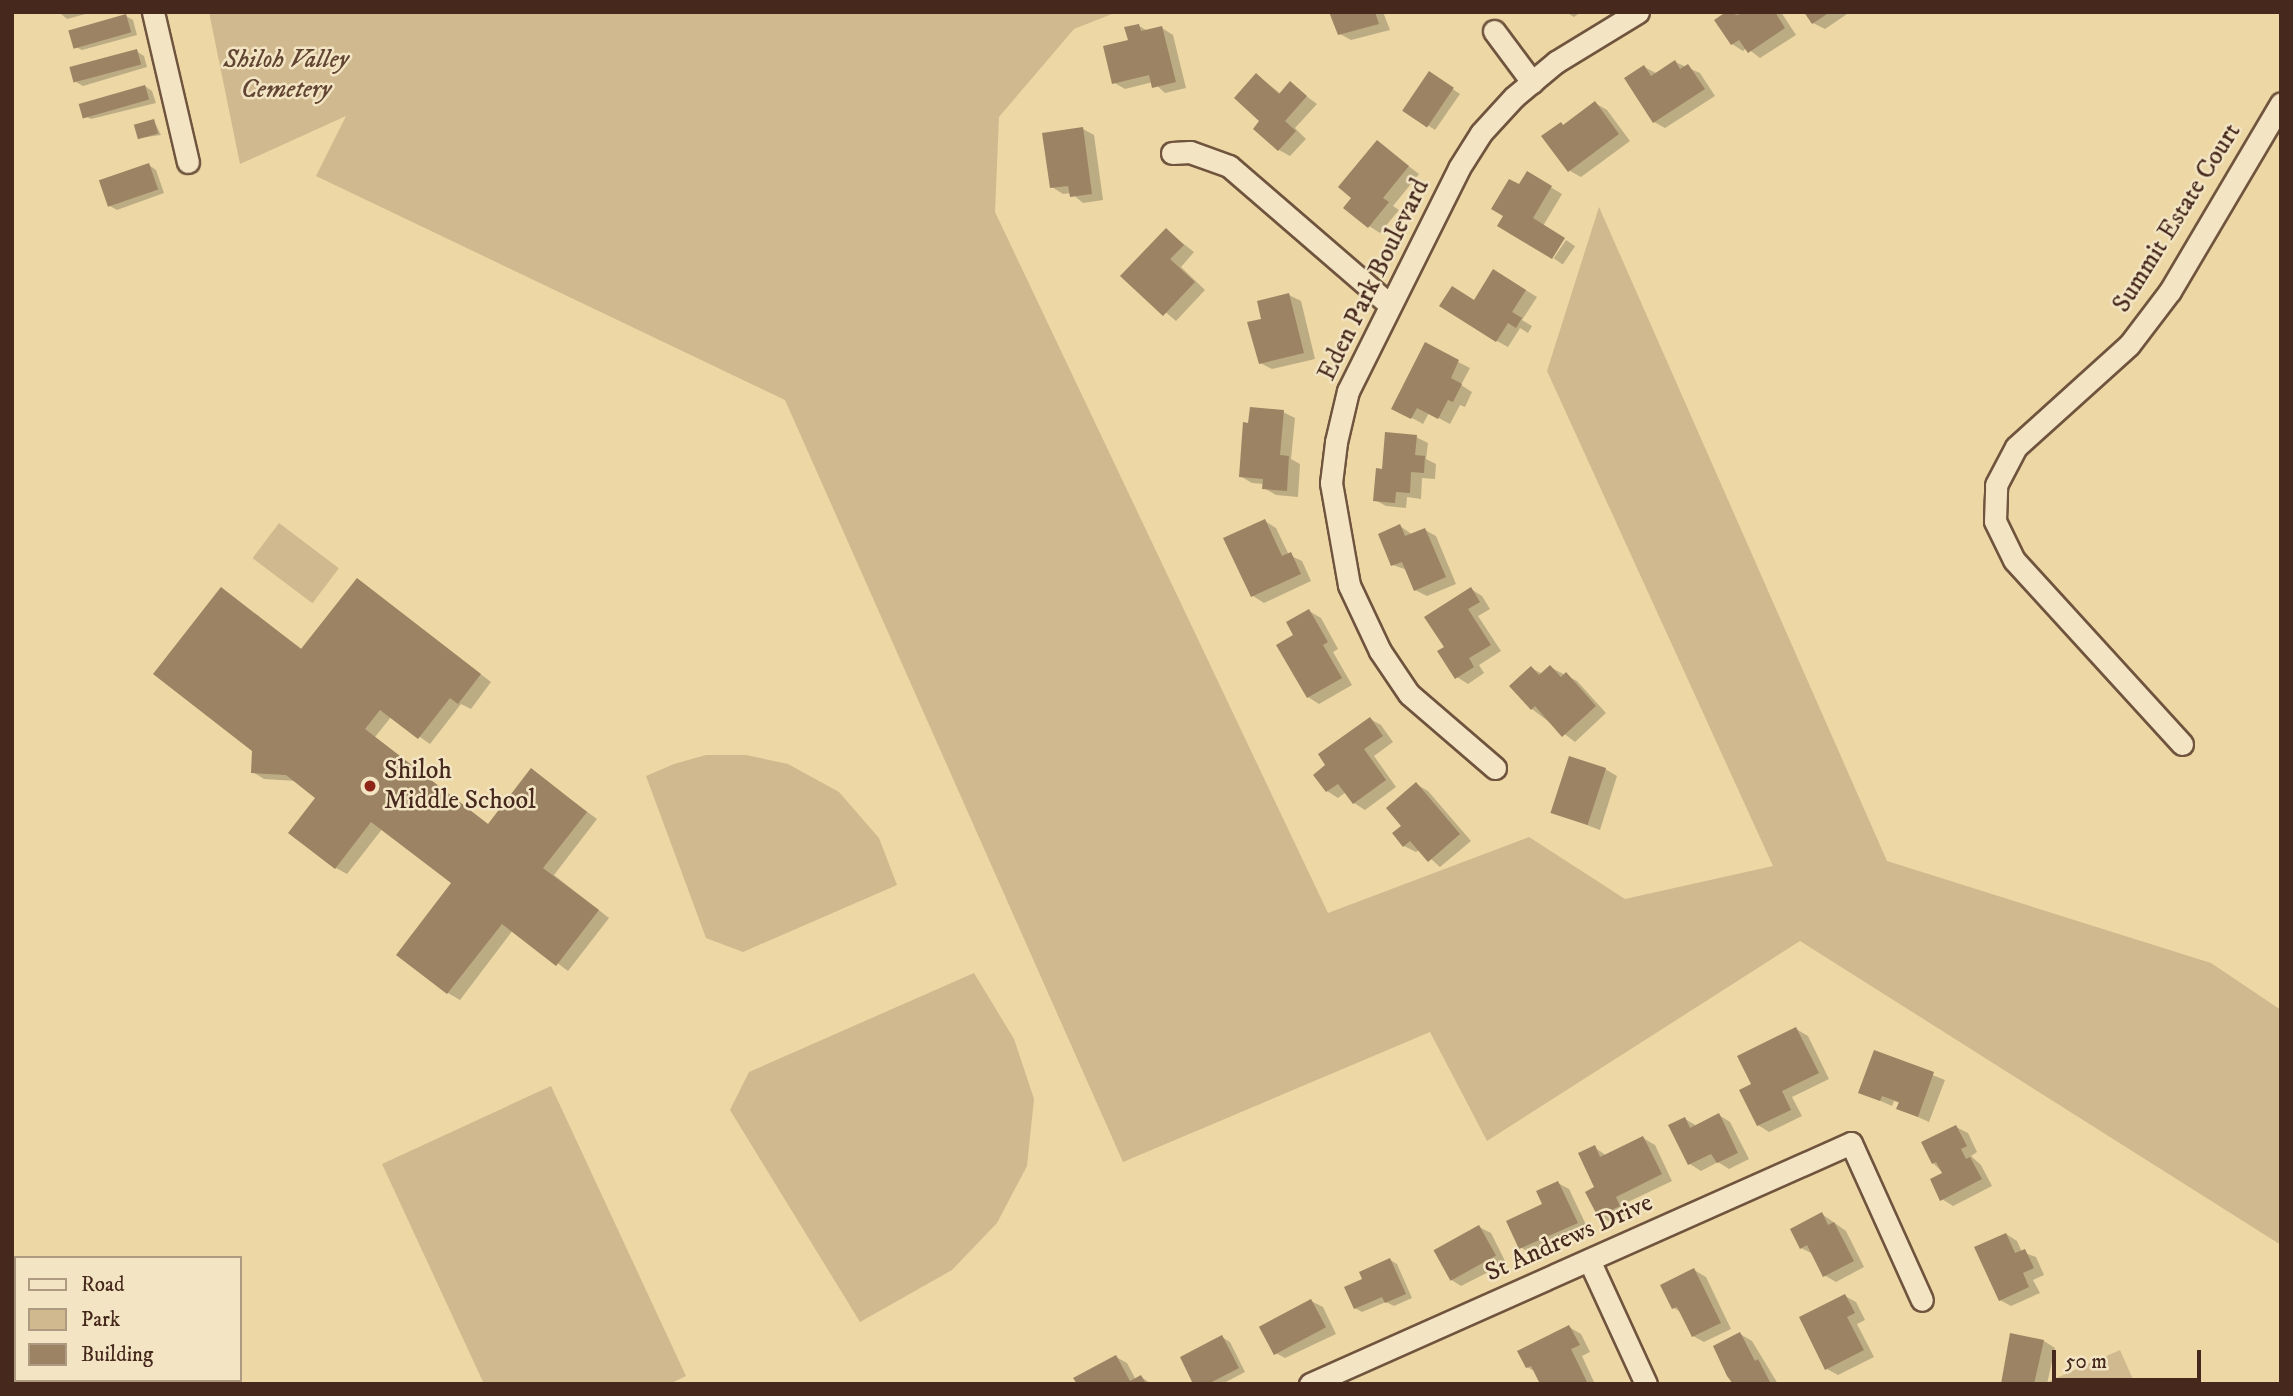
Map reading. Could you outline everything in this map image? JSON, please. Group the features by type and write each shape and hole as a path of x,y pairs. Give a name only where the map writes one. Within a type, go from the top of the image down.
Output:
{"street":[{"path":"153,12 188,162"},
{"name":"Eden Park Boulevard","path":"1495,768 1409,694 1380,651 1349,585 1331,483 1336,442 1348,391 1459,168 1481,133 1556,62 1638,12"},
{"path":"1494,31 1532,82"},
{"name":"Summit Estate Court","path":"2182,744 2014,560 1995,522 1996,485 2016,447 2129,345 2170,291 2279,109"},
{"path":"1172,153 1190,152 1229,166 1390,305"},
{"name":"St Andrews Drive","path":"1317,1382 1851,1143 1922,1300"},
{"path":"1589,1260 1646,1384"}],"green space":[{"name":"Shiloh Valley Cemetery","path":"209,12 1117,12 1074,29 999,117 995,212 1328,913 1529,837 1625,899 1773,866 1547,371 1599,207 1887,861 2211,963 2281,1010 2281,1245 1800,941 1487,1141 1430,1032 1123,1162 785,400 316,176 346,116 240,164"},
{"path":"279,523 339,568 312,603 253,558"},
{"path":"706,755 746,755 788,764 839,792 879,838 897,885 743,952 706,938 646,776"},
{"path":"974,973 1014,1039 1034,1099 1027,1166 997,1223 952,1270 860,1322 730,1110 749,1072"},
{"path":"551,1086 686,1376 670,1384 484,1384 382,1164"},
{"path":"2120,1350 2135,1384 2043,1384"}],"building":[{"path":"1329,12 1375,12 1379,24 1338,35"},
{"path":"1726,12 1738,15 1742,12 1775,12 1785,28 1748,53 1739,40 1731,45 1714,20"},
{"path":"1804,12 1830,12 1812,24"},
{"path":"126,14 131,32 74,49 68,31"},
{"path":"1139,24 1141,31 1162,26 1176,82 1152,88 1149,75 1112,84 1103,46 1128,40 1124,27"},
{"path":"137,49 141,64 74,83 69,67"},
{"path":"1675,60 1680,69 1688,64 1705,89 1653,123 1624,78 1644,65 1651,76"},
{"path":"1429,71 1454,88 1427,128 1402,111"},
{"path":"1256,73 1279,94 1290,81 1307,96 1285,121 1296,131 1278,151 1253,129 1259,121 1234,98"},
{"path":"145,85 149,99 83,118 79,104"},
{"path":"1595,101 1619,134 1568,172 1541,136 1561,122 1563,125"},
{"path":"154,119 158,133 138,139 134,125"},
{"path":"1083,127 1092,194 1070,197 1068,186 1050,188 1042,133"},
{"path":"1377,140 1409,166 1383,198 1389,202 1368,228 1343,208 1351,198 1338,187"},
{"path":"149,163 158,189 108,207 99,180"},
{"path":"1527,171 1552,186 1533,218 1565,238 1552,259 1497,226 1503,216 1491,209 1509,179 1519,184"},
{"path":"1166,228 1184,245 1170,259 1195,282 1163,316 1120,276"},
{"path":"1493,269 1526,290 1512,312 1522,318 1516,328 1508,323 1496,342 1439,306 1452,286 1474,300"},
{"path":"1289,293 1304,353 1259,364 1247,322 1261,319 1257,301"},
{"path":"1425,342 1459,360 1451,378 1462,384 1453,402 1448,400 1438,419 1417,408 1411,419 1391,409"},
{"path":"1250,407 1284,410 1280,455 1289,456 1287,491 1262,489 1263,479 1239,477 1243,422 1248,423"},
{"path":"1385,432 1417,435 1415,455 1425,456 1424,473 1411,472 1410,493 1396,492 1395,503 1373,501 1376,468 1382,469"},
{"path":"1265,519 1282,556 1291,552 1301,574 1251,597 1223,538"},
{"path":"1400,524 1405,536 1425,528 1446,577 1414,591 1402,562 1391,566 1378,534"},
{"name":"Shiloh Middle School","path":"357,578 481,674 458,704 450,698 418,739 380,710 365,729 488,824 531,768 587,812 543,868 599,910 556,966 502,924 447,994 396,955 451,883 371,822 335,869 288,833 315,798 286,775 251,773 252,751 153,674 221,587 301,649"},
{"path":"1471,587 1480,602 1468,609 1491,645 1469,658 1474,667 1455,679 1437,651 1444,647 1424,617"},
{"path":"1309,609 1328,642 1323,645 1342,678 1307,698 1276,645 1293,635 1286,622"},
{"path":"1550,665 1561,677 1566,672 1596,706 1562,737 1535,706 1531,710 1509,686 1531,666 1539,675"},
{"path":"1370,717 1383,736 1364,749 1386,780 1353,804 1338,784 1326,792 1313,775 1325,765 1318,754"},
{"path":"1569,756 1606,768 1588,825 1550,813"},
{"path":"1416,782 1460,834 1428,862 1410,841 1403,847 1392,833 1401,826 1386,808"},
{"path":"1796,1027 1819,1073 1782,1091 1791,1110 1757,1126 1739,1090 1751,1084 1737,1056"},
{"path":"1874,1050 1934,1072 1918,1117 1896,1109 1899,1102 1882,1096 1880,1101 1858,1093"},
{"path":"1719,1113 1738,1153 1717,1163 1711,1154 1688,1165 1668,1125 1685,1117 1690,1128"},
{"path":"1956,1125 1967,1146 1961,1149 1966,1159 1970,1157 1982,1179 1940,1201 1930,1179 1942,1173 1936,1162 1932,1164 1921,1142"},
{"path":"1643,1136 1662,1174 1616,1197 1620,1206 1598,1217 1585,1192 1594,1187 1578,1153 1595,1145 1600,1157"},
{"path":"1558,1181 1578,1223 1519,1249 1506,1221 1542,1204 1536,1191"},
{"path":"1822,1212 1828,1225 1834,1222 1854,1261 1823,1277 1807,1245 1800,1249 1790,1229"},
{"path":"1479,1225 1496,1256 1450,1281 1434,1250"},
{"path":"2006,1233 2015,1253 2025,1249 2034,1268 2023,1273 2029,1287 1999,1301 1974,1247"},
{"path":"1390,1258 1406,1294 1385,1303 1382,1297 1354,1309 1344,1287 1362,1279 1359,1272"},
{"path":"1694,1268 1721,1323 1692,1337 1677,1307 1672,1309 1660,1285"},
{"path":"1845,1294 1855,1313 1847,1317 1864,1350 1825,1370 1799,1317"},
{"path":"1311,1299 1326,1327 1274,1355 1259,1327"},
{"path":"1569,1325 1580,1345 1571,1349 1587,1382 1540,1384 1531,1366 1526,1368 1517,1351"},
{"path":"1740,1332 1771,1384 1733,1384 1727,1376 1713,1346"},
{"path":"2010,1333 2044,1340 2034,1384 2001,1384"},
{"path":"1222,1335 1239,1368 1208,1384 1193,1384 1180,1357"},
{"path":"1116,1355 1130,1381 1141,1375 1146,1384 1077,1384 1073,1378"}],"place":[{"name":"Shiloh Middle School","path":"370,786"}]}
